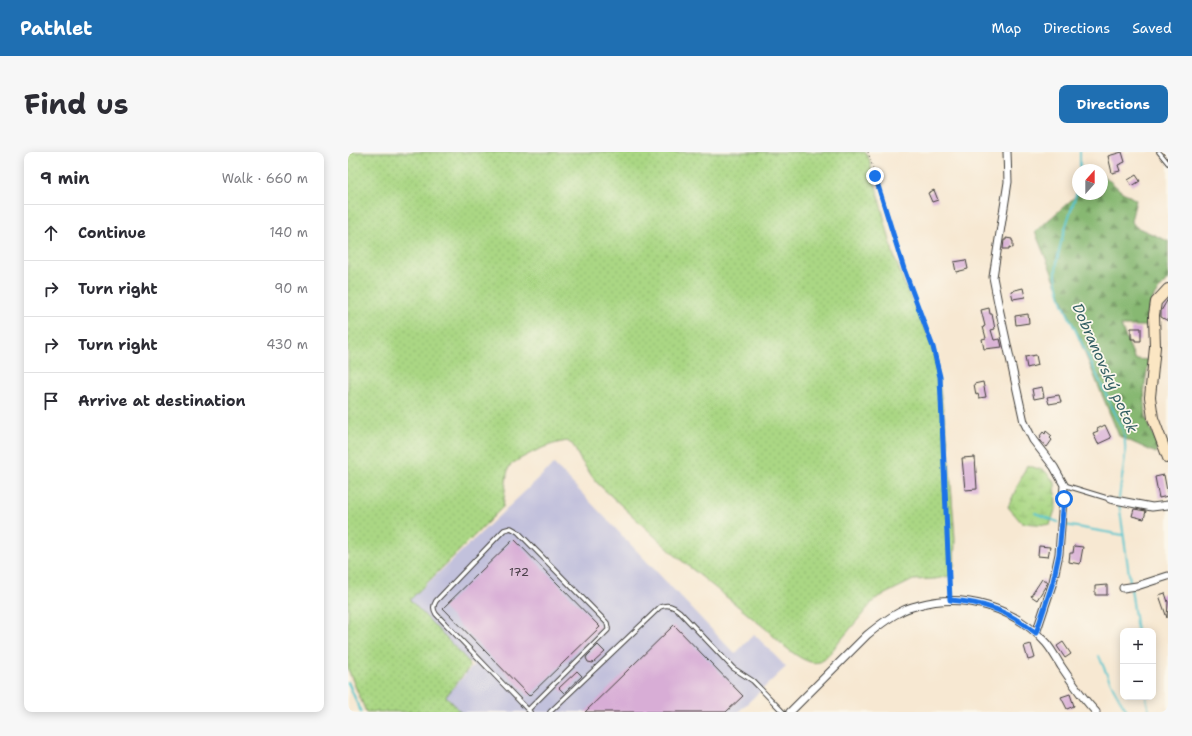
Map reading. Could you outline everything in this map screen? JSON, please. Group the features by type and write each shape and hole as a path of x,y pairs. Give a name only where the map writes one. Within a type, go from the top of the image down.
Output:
{"street":[{"path":"1007,152 1008,182 993,277 1024,422 1033,440 1054,467 1064,485 1059,554 1053,582 1036,633"},
{"path":"1168,289 1156,302 1150,397 1153,418 1168,458"},
{"path":"1110,499 1152,507 1168,505"},
{"path":"1123,588 1137,586 1168,576"},
{"path":"790,712 867,635 880,624 903,610 931,602 950,600 968,601 998,609 1023,623 1047,644 1077,691 1096,712"}],"lane":[{"path":"1159,152 1168,163"},
{"path":"1064,485 1110,499"},
{"path":"510,528 518,532 607,623 608,628 608,630 529,711 433,610 436,601 504,530 510,528"},
{"path":"550,712 660,607 666,605 679,611 733,668 753,681 783,712"}],"path":[{"path":"868,152 904,269 933,347 940,377 950,600"}],"shaded area":[{"path":"554,464 735,654 754,634 786,667 738,712 461,712 446,696 473,666 410,600"}],"green space":[{"path":"348,152 865,152 869,159 893,253 906,288 930,340 935,356 948,444 955,539 954,566 950,576 935,579 913,580 875,599 825,659 819,662 806,660 798,656 776,639 766,629 676,556 596,482 580,459 573,445 567,441 560,442 532,452 509,467 503,507 410,600 468,661 469,668 446,696 461,712 366,712 348,669"},
{"path":"1108,179 1121,191 1136,200 1131,221 1136,227 1168,241 1168,279 1152,300 1147,326 1121,326 1135,359 1149,360 1144,389 1146,418 1159,447 1156,453 1119,436 1035,232 1072,199 1108,200"},
{"path":"1027,465 1045,471 1055,482 1056,507 1050,525 1022,523 1008,507"}],"building":[{"path":"1122,152 1125,162 1118,165 1120,171 1112,173 1108,156"},
{"path":"1136,175 1140,181 1132,186 1128,180"},
{"path":"934,190 938,200 932,202 928,193"},
{"path":"1006,238 1012,239 1013,248 1009,247 1009,249 1003,249 1004,240 1006,240"},
{"path":"966,260 968,269 956,272 954,262"},
{"path":"1023,288 1025,297 1013,299 1011,291"},
{"path":"1168,299 1168,321 1161,317 1161,311"},
{"path":"989,308 990,314 992,314 995,329 991,330 994,340 1000,339 1002,347 984,349 982,339 986,338 981,310"},
{"path":"1028,314 1029,323 1016,325 1015,316"},
{"path":"1131,328 1141,328 1141,341 1131,339"},
{"path":"1036,355 1038,365 1027,368 1025,357"},
{"path":"983,382 986,397 979,398 978,394 976,395 974,384"},
{"path":"1042,387 1044,397 1034,399 1032,389"},
{"path":"1059,395 1061,402 1049,404 1047,397"},
{"path":"1105,425 1111,438 1098,444 1093,433"},
{"path":"1046,431 1052,436 1050,438 1052,440 1047,447 1039,440 1043,432 1045,434"},
{"path":"975,457 977,489 965,490 962,458"},
{"path":"1164,475 1168,496 1159,498 1155,477"},
{"path":"1134,509 1146,511 1144,519 1132,516"},
{"path":"514,539 600,627 529,696 443,608"},
{"path":"1039,546 1050,547 1048,557 1038,556"},
{"path":"1074,546 1083,547 1080,564 1069,562 1070,553 1073,553"},
{"path":"1042,579 1048,582 1037,600 1031,596"},
{"path":"1107,585 1107,595 1095,595 1095,586"},
{"path":"1165,593 1168,602 1167,618 1159,595"},
{"path":"674,625 743,696 726,712 585,712"},
{"path":"1063,642 1071,654 1065,658 1057,646"},
{"path":"1031,644 1035,658 1028,660 1024,646"},
{"path":"598,645 605,652 593,663 588,662 586,658 587,656"},
{"path":"577,671 582,676 564,693 559,688"},
{"path":"1070,694 1074,706 1067,709 1061,697"}],"waterway":[{"name":"Dobranovský potok","path":"1080,152 1080,164"},
{"name":"Dobranovský potok","path":"1074,200 1058,254 1056,280 1063,304 1123,430 1125,439 1125,456 1119,499"},
{"name":"Dobranovský potok","path":"1119,503 1137,628"},
{"path":"1035,513 1058,522"},
{"path":"1065,525 1123,535"},
{"path":"1099,656 1112,685 1128,712"},
{"path":"348,682 361,712"},
{"name":"Dobranovský potok","path":"1147,700 1149,712"}],"route":[{"path":"875,176 904,269 933,347 940,377 950,600 968,601 998,609 1023,623 1036,633 1053,582 1059,554 1064,499"}]}
